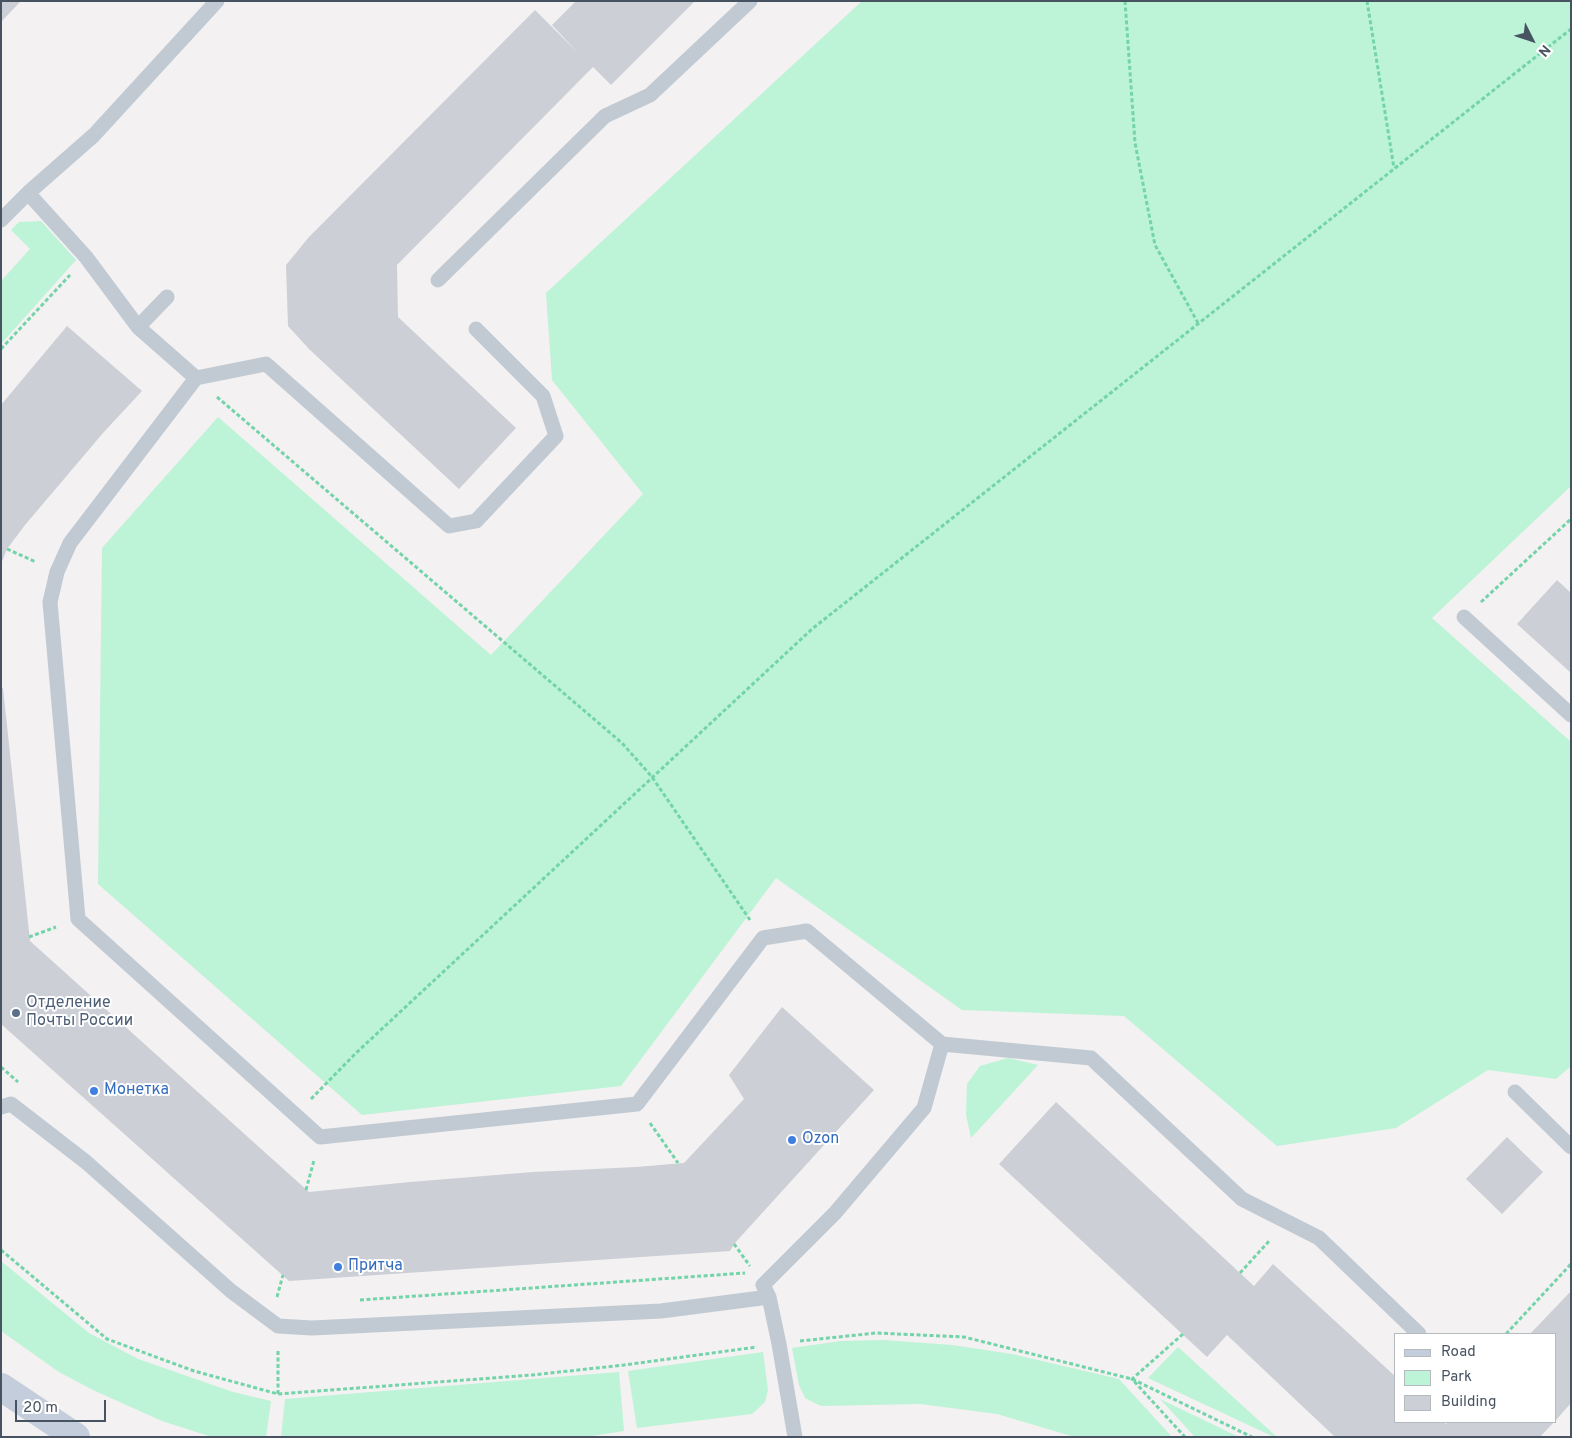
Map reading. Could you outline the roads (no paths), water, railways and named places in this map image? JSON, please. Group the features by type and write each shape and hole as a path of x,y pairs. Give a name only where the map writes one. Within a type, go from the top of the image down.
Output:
{"main road":[{"path":"1,1387 76,1437"}],"lane":[{"path":"1,220 28,193 94,135 217,1"},
{"path":"438,280 606,116 650,95 750,1"},
{"path":"28,193 86,258 138,327 196,378"},
{"path":"138,327 167,297"},
{"path":"476,329 543,396 556,436 476,521 449,526 266,364 196,378 70,543 57,572 50,602 78,919 320,1137 637,1104 763,938 807,932 942,1044 1090,1058 1242,1199 1319,1238 1418,1333"},
{"path":"1464,618 1571,715"},
{"path":"795,1437 770,1297 763,1285 835,1213 924,1108 942,1044"},
{"path":"1515,1092 1571,1147"},
{"path":"1,1108 11,1104 86,1162 231,1291 278,1326 312,1328 661,1311 770,1297"}],"place":[{"name":"Отделение Почты России","path":"16,1013"},
{"name":"Монетка","path":"94,1091"},
{"name":"Ozon","path":"792,1140"},
{"name":"Притча","path":"338,1267"}]}
